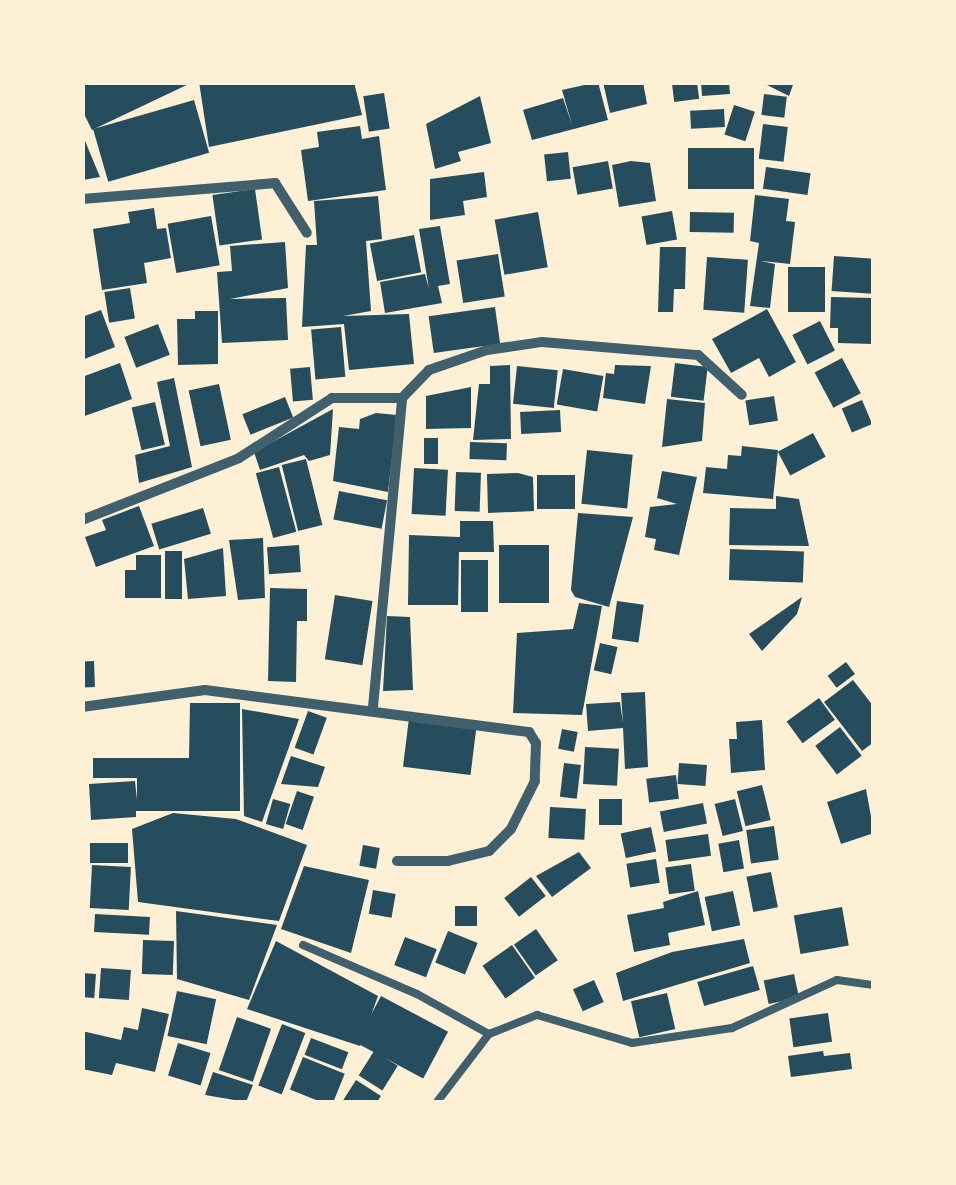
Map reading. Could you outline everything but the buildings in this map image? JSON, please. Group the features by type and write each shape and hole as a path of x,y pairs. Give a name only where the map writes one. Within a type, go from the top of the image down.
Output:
{"street":[{"path":"82,199 275,183 307,233"},
{"path":"373,707 402,398 429,370 487,350 542,342 698,356 742,395"},
{"path":"82,520 240,458 332,398 402,398"},
{"path":"82,707 205,690 373,707 529,732 536,743 534,781 512,829 488,851 448,861 397,861"}],"lane":[{"path":"303,945 417,994 489,1034"},
{"path":"437,1102 489,1034 536,1015 632,1042 732,1028 837,980 874,985"}]}
